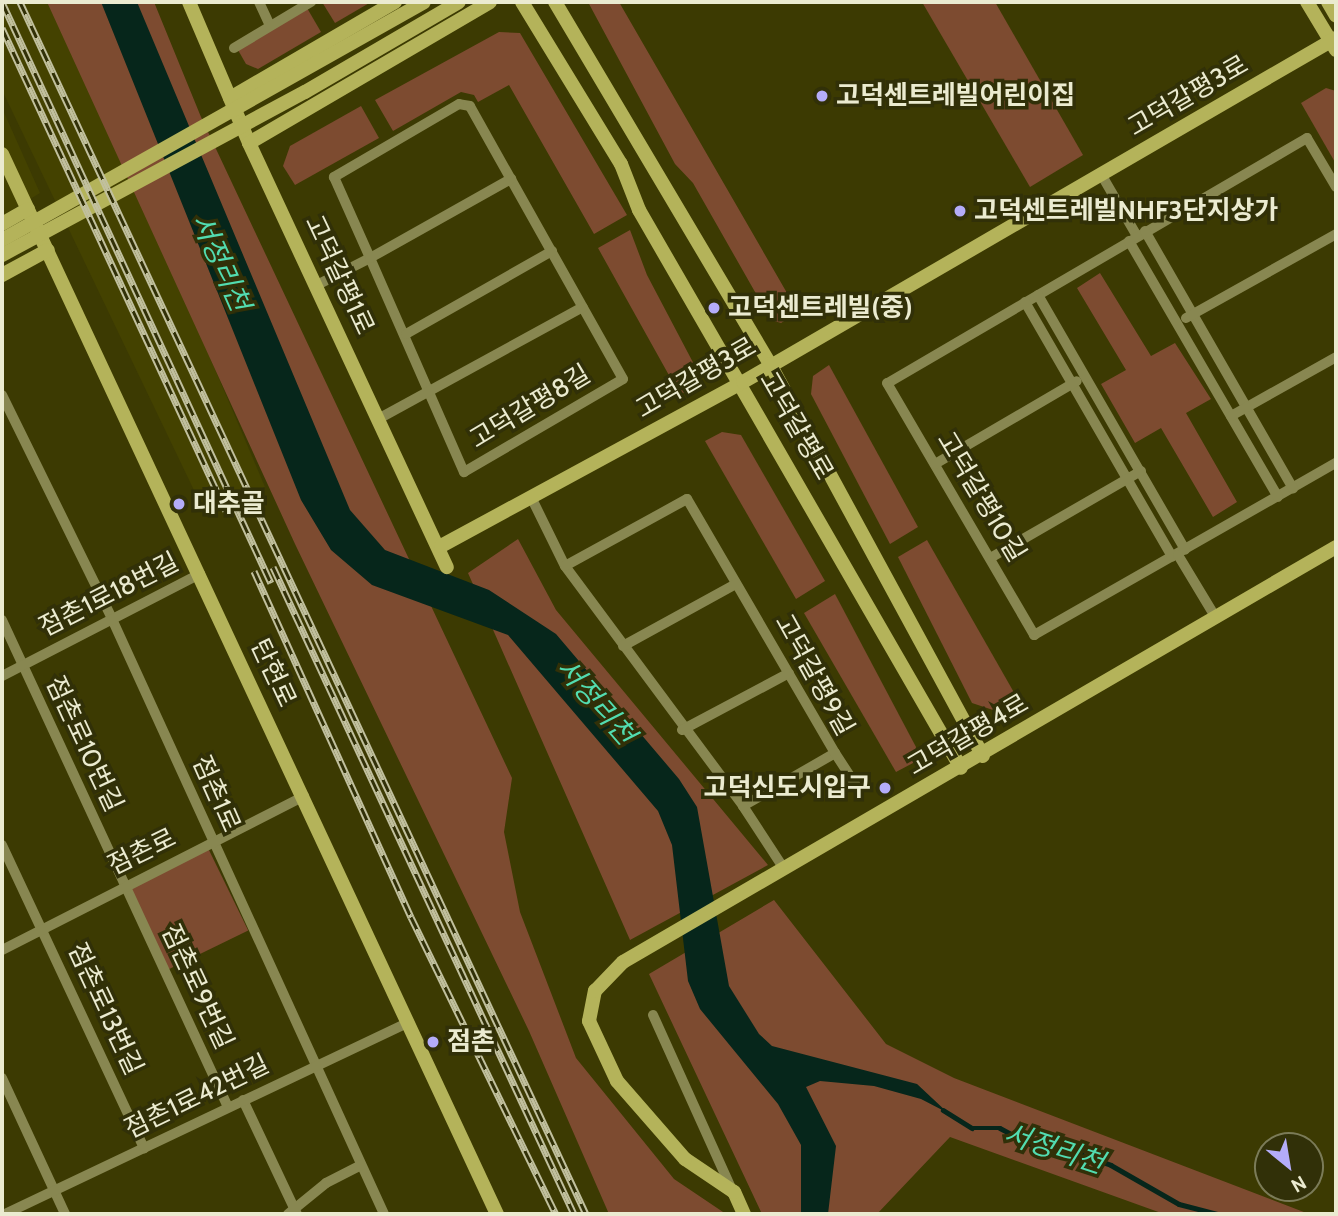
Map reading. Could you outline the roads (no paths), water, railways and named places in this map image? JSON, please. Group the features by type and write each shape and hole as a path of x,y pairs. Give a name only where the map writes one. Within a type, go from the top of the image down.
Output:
{"street":[{"name":"고덕갈평1로","path":"189,2 249,143 442,546 447,567"},
{"path":"260,2 270,26"},
{"path":"234,48 311,2"},
{"path":"230,97 395,2"},
{"path":"2,240 424,2"},
{"path":"2,255 306,92 459,2"},
{"path":"249,143 490,2"},
{"name":"고덕갈평로","path":"522,2 743,382 961,768"},
{"name":"고덕갈평로","path":"555,2 771,364 983,756"},
{"path":"1307,2 1334,43"},
{"path":"1328,2 1336,16"},
{"path":"327,43 351,85"},
{"name":"고덕갈평3로","path":"442,546 743,382 1101,174 1334,43"},
{"name":"고덕갈평8길","path":"459,104 470,106 511,178 623,379 464,472 334,177 459,104"},
{"name":"고덕갈평10길","path":"1336,187 1307,138 887,383 992,557 1034,635 1336,463"},
{"name":"탄현로","path":"2,154 497,1214"},
{"path":"1101,174 1137,236 1178,323 1278,497"},
{"path":"317,285 511,178"},
{"path":"2,224 28,209"},
{"path":"1178,323 1336,233"},
{"path":"1137,236 1192,314 1293,488"},
{"path":"2,275 48,250"},
{"path":"405,334 552,251"},
{"path":"1038,295 1141,471 1178,554"},
{"path":"1025,302 1127,480 1178,554 1216,618"},
{"path":"380,418 583,307"},
{"path":"1231,416 1336,357"},
{"path":"934,464 1085,376"},
{"name":"점촌1로","path":"2,395 112,620 384,1214"},
{"path":"992,557 1141,471"},
{"path":"531,497 565,566 682,730 743,806 784,869"},
{"name":"고덕갈평9길","path":"565,566 687,499 835,753 743,806"},
{"name":"고덕갈평4로","path":"734,1192 685,1159 656,1130 598,1050 589,1021 595,990 623,962 983,756 1336,547"},
{"name":"점촌1로18번길","path":"2,676 200,574"},
{"path":"623,646 736,584"},
{"name":"점촌로10번길","path":"2,621 124,887"},
{"path":"682,730 789,673"},
{"path":"835,753 855,784"},
{"name":"점촌로","path":"2,950 304,796"},
{"name":"점촌로13번길","path":"2,845 144,1148"},
{"name":"점촌로9번길","path":"124,887 228,1107"},
{"path":"653,1015 744,1214"},
{"name":"점촌1로42번길","path":"5,1214 409,1022"},
{"path":"2,1078 65,1214"},
{"path":"243,1100 293,1213 326,1183 361,1165"}],"water":[{"path":"101,2 137,2 350,510 385,550 489,590 556,634 679,779 697,807 729,986 759,1034 772,1046 917,1084 948,1113 921,1099 874,1086 820,1081 806,1087 836,1146 828,1214 801,1214 801,1145 778,1104 700,1009 688,981 672,845 658,811 508,635 372,585 331,550 301,500"}],"waterway":[{"name":"서정리천","path":"943,1110 972,1128 1000,1128 1035,1147 1072,1151 1111,1165 1179,1204 1218,1214"}],"railway":[{"path":"2,2 271,583"},
{"path":"20,2 586,1214"},
{"path":"2,28 226,511"},
{"path":"273,567 574,1214"},
{"path":"254,571 411,917 556,1214"}],"place":[{"name":"고덕센트레빌어린이집","path":"822,96"},
{"name":"고덕센트레빌NHF3단지상가","path":"960,211"},
{"name":"고덕센트레빌(중)","path":"714,308"},
{"name":"대추골","path":"179,504"},
{"name":"고덕신도시입구","path":"885,788"},
{"name":"점촌","path":"433,1042"}]}
